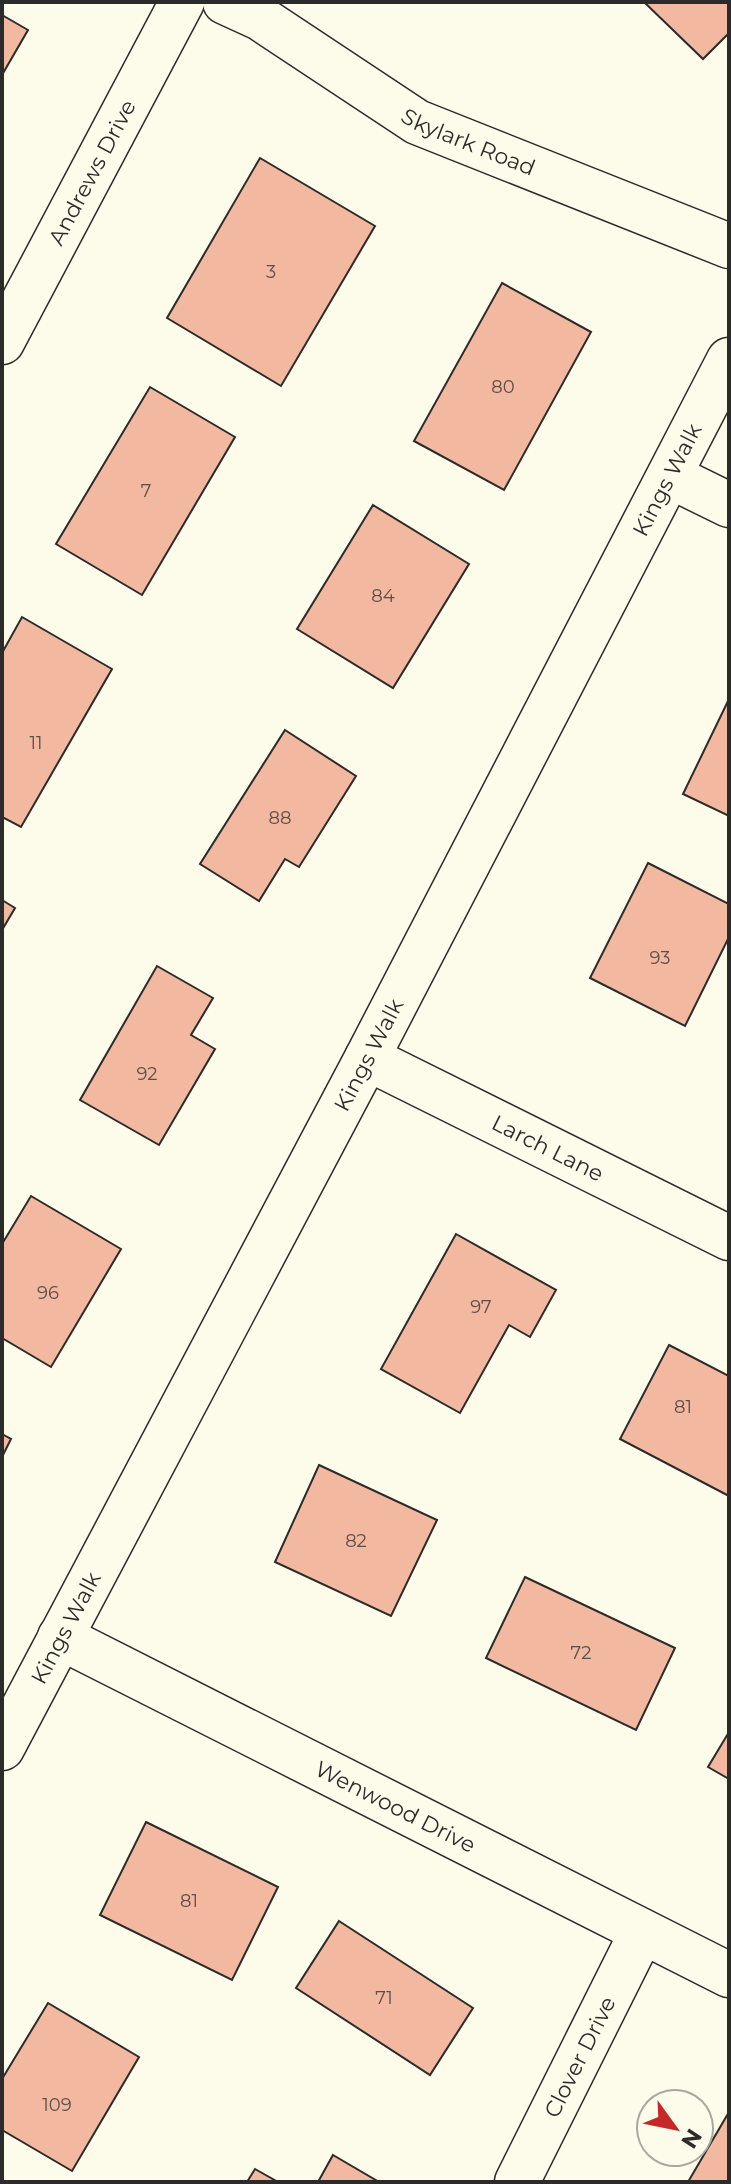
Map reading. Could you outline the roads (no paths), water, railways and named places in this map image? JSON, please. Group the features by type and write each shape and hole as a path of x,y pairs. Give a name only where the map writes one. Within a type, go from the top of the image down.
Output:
{"street":[{"name":"Andrews Drive","path":"2,342 182,2"},
{"name":"Skylark Road","path":"225,2 260,18 417,122 729,246"},
{"name":"Kings Walk","path":"2,1748 367,1058 729,360"},
{"path":"670,476 729,505"},
{"name":"Larch Lane","path":"367,1058 729,1238"},
{"name":"Wenwood Drive","path":"60,1637 729,1975"},
{"name":"Clover Drive","path":"517,2182 642,1932"}]}
